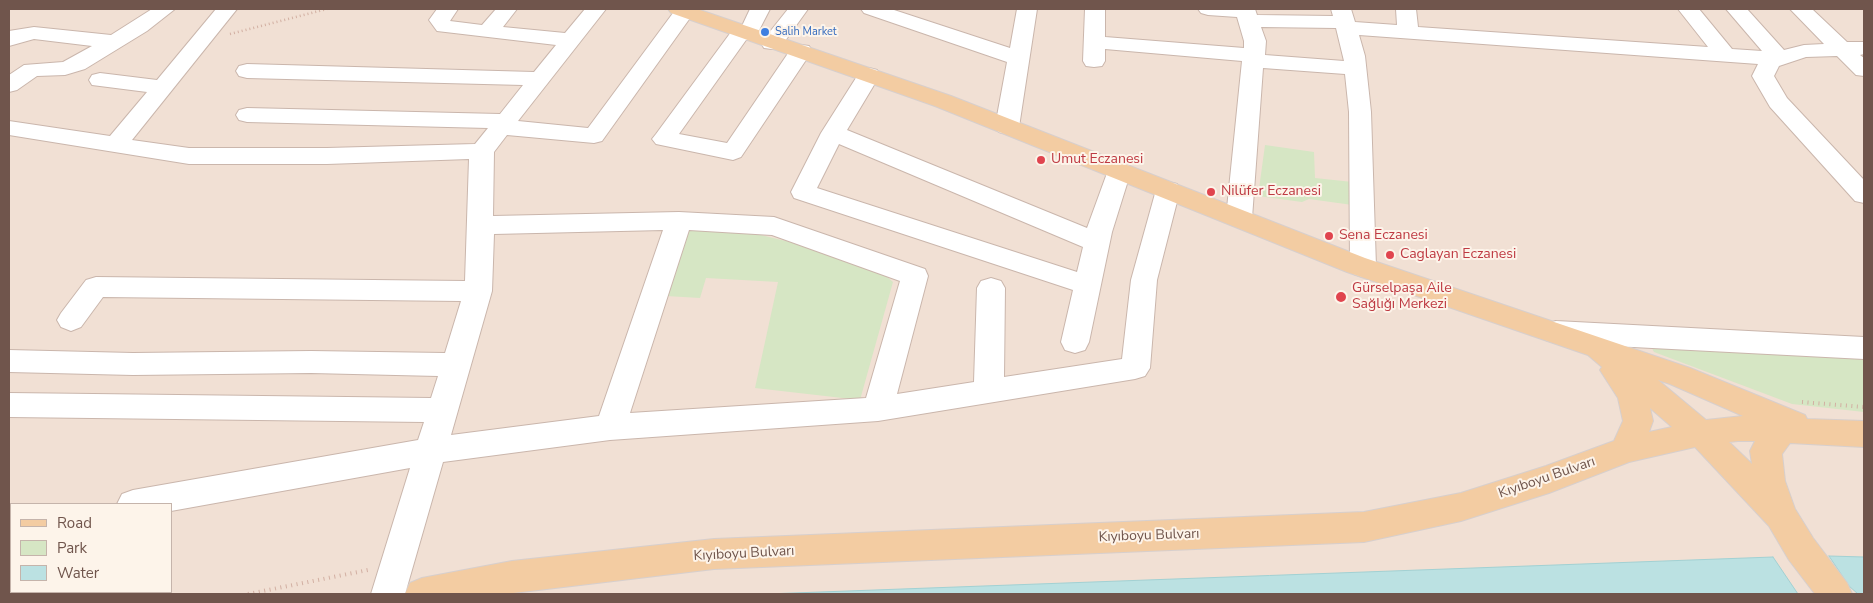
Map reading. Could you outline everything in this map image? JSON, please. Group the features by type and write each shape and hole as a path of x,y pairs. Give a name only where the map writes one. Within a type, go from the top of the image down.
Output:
{"main road":[{"path":"691,12 754,36 869,75 1007,127 1363,267 1680,376 1796,430"},
{"path":"1598,347 1702,433 1780,516 1801,549 1835,594"},
{"path":"1598,347 1632,395 1638,421 1626,450"},
{"name":"Kıyıboyu Bulvarı","path":"422,594 512,577 714,554 1364,526 1461,507 1549,479 1626,450 1702,433 1738,428 1864,434"},
{"path":"1780,516 1769,481 1766,451 1796,430"}],"street":[{"path":"9,85 32,70 65,68 77,64 165,9"},
{"path":"116,144 227,9"},
{"path":"443,9 439,20 440,24 444,27 569,40"},
{"path":"488,32 507,9"},
{"path":"388,594 478,291 480,167 482,151 569,40 596,9"},
{"path":"754,36 760,9"},
{"path":"798,9 754,36 664,139 734,152 801,51"},
{"path":"871,9 921,17 1018,58"},
{"path":"1007,127 1026,9"},
{"path":"1096,9 1094,52 1254,58 1355,68"},
{"path":"1208,9 1246,14 1344,20 1408,33 1780,59"},
{"path":"1406,9 1408,33"},
{"path":"1688,9 1726,56"},
{"path":"1736,9 1780,59"},
{"path":"1800,9 1864,70"},
{"path":"246,115 502,124 594,136 691,12"},
{"path":"1239,218 1255,41 1246,14"},
{"path":"1344,20 1355,68 1360,112 1363,267"},
{"path":"9,40 15,36 34,33 114,42"},
{"path":"1864,48 1804,51 1770,62 1763,76 1773,93 1864,195"},
{"path":"247,71 538,79"},
{"path":"774,226 803,192 833,133 869,75"},
{"path":"100,80 163,88"},
{"path":"9,128 189,156 328,156 482,151"},
{"path":"833,133 1096,242"},
{"path":"1075,342 1096,242 1119,171"},
{"path":"139,503 431,451 610,427 878,409 1135,368 1144,280 1168,190"},
{"path":"803,192 1087,285"},
{"path":"610,427 678,222"},
{"path":"480,225 730,222 774,226 915,276 878,409"},
{"path":"71,320 96,287 478,291"},
{"path":"989,391 991,288"},
{"path":"1556,332 1864,348"},
{"path":"9,361 133,364 311,362 455,365"},
{"path":"9,405 442,410"}],"path":[{"path":"200,41 280,23 327,9"},
{"path":"248,594 397,564"}],"shaded area":[{"path":"9,9 1864,9 1864,594 9,594"}],"green space":[{"path":"1265,145 1314,152 1315,178 1362,183 1367,207 1309,199 1302,202 1258,196"},
{"path":"690,229 744,231 790,242 886,276 893,282 860,400 755,388 778,282 706,278 700,298 666,296"},
{"path":"1649,343 1780,346 1864,354 1864,412 1792,404 1654,352"}],"water":[{"path":"1829,556 1864,557 1864,594 1858,594 1849,586"},
{"path":"1773,557 1798,594 766,594"}],"place":[{"name":"Salih Market","path":"765,32"},
{"name":"Umut Eczanesi","path":"1041,160"},
{"name":"Nilüfer Eczanesi","path":"1211,192"},
{"name":"Sena Eczanesi","path":"1329,236"},
{"name":"Caglayan Eczanesi","path":"1390,255"},
{"name":"Gürselpaşa Aile Sağlığı Merkezi","path":"1341,297"}]}
